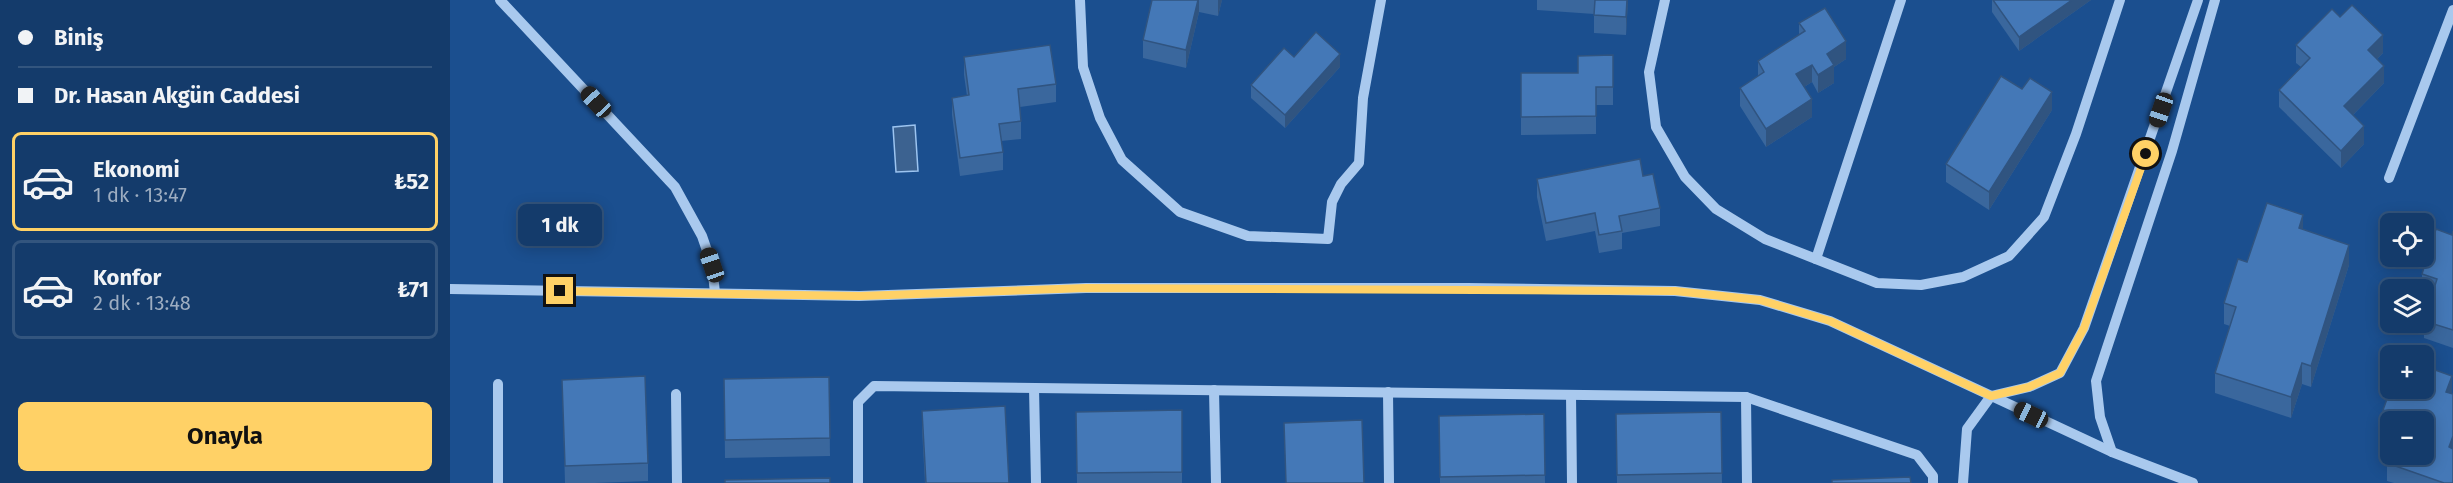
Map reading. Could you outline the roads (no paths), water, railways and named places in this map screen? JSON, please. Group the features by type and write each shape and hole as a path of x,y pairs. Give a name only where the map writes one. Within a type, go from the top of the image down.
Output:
{"street":[{"path":"500,0 675,187 702,236 712,265 715,293"},
{"path":"1080,0 1083,67 1100,118 1122,160 1180,212 1248,236 1328,239 1332,202 1341,184 1359,163 1363,98 1381,0"},
{"path":"1665,0 1648,72 1656,126 1685,177 1716,209 1765,239 1877,283 1921,285 1963,278 2009,256 2044,217 2076,134 2120,0"},
{"path":"1816,259 1901,0"},
{"path":"1963,483 1967,429 1991,396 2029,387 2060,373 2084,328 2198,0"},
{"path":"2112,452 2100,417 2096,381 2172,151 2216,0"},
{"path":"2389,178 2453,10"},
{"path":"450,289 859,296 1086,288 1675,291 1760,300 1830,321 2112,452 2193,483"},
{"path":"498,384 498,483"},
{"path":"858,483 858,402 874,386 1746,397 1917,455 1933,476 1933,483"},
{"path":"1035,388 1036,483"},
{"path":"1215,390 1216,483"},
{"path":"1388,392 1389,483"},
{"path":"676,394 677,483"},
{"path":"1571,395 1572,483"},
{"path":"1746,397 1747,483"}],"water":[{"path":"915,125 918,171 896,172 893,127"}]}
